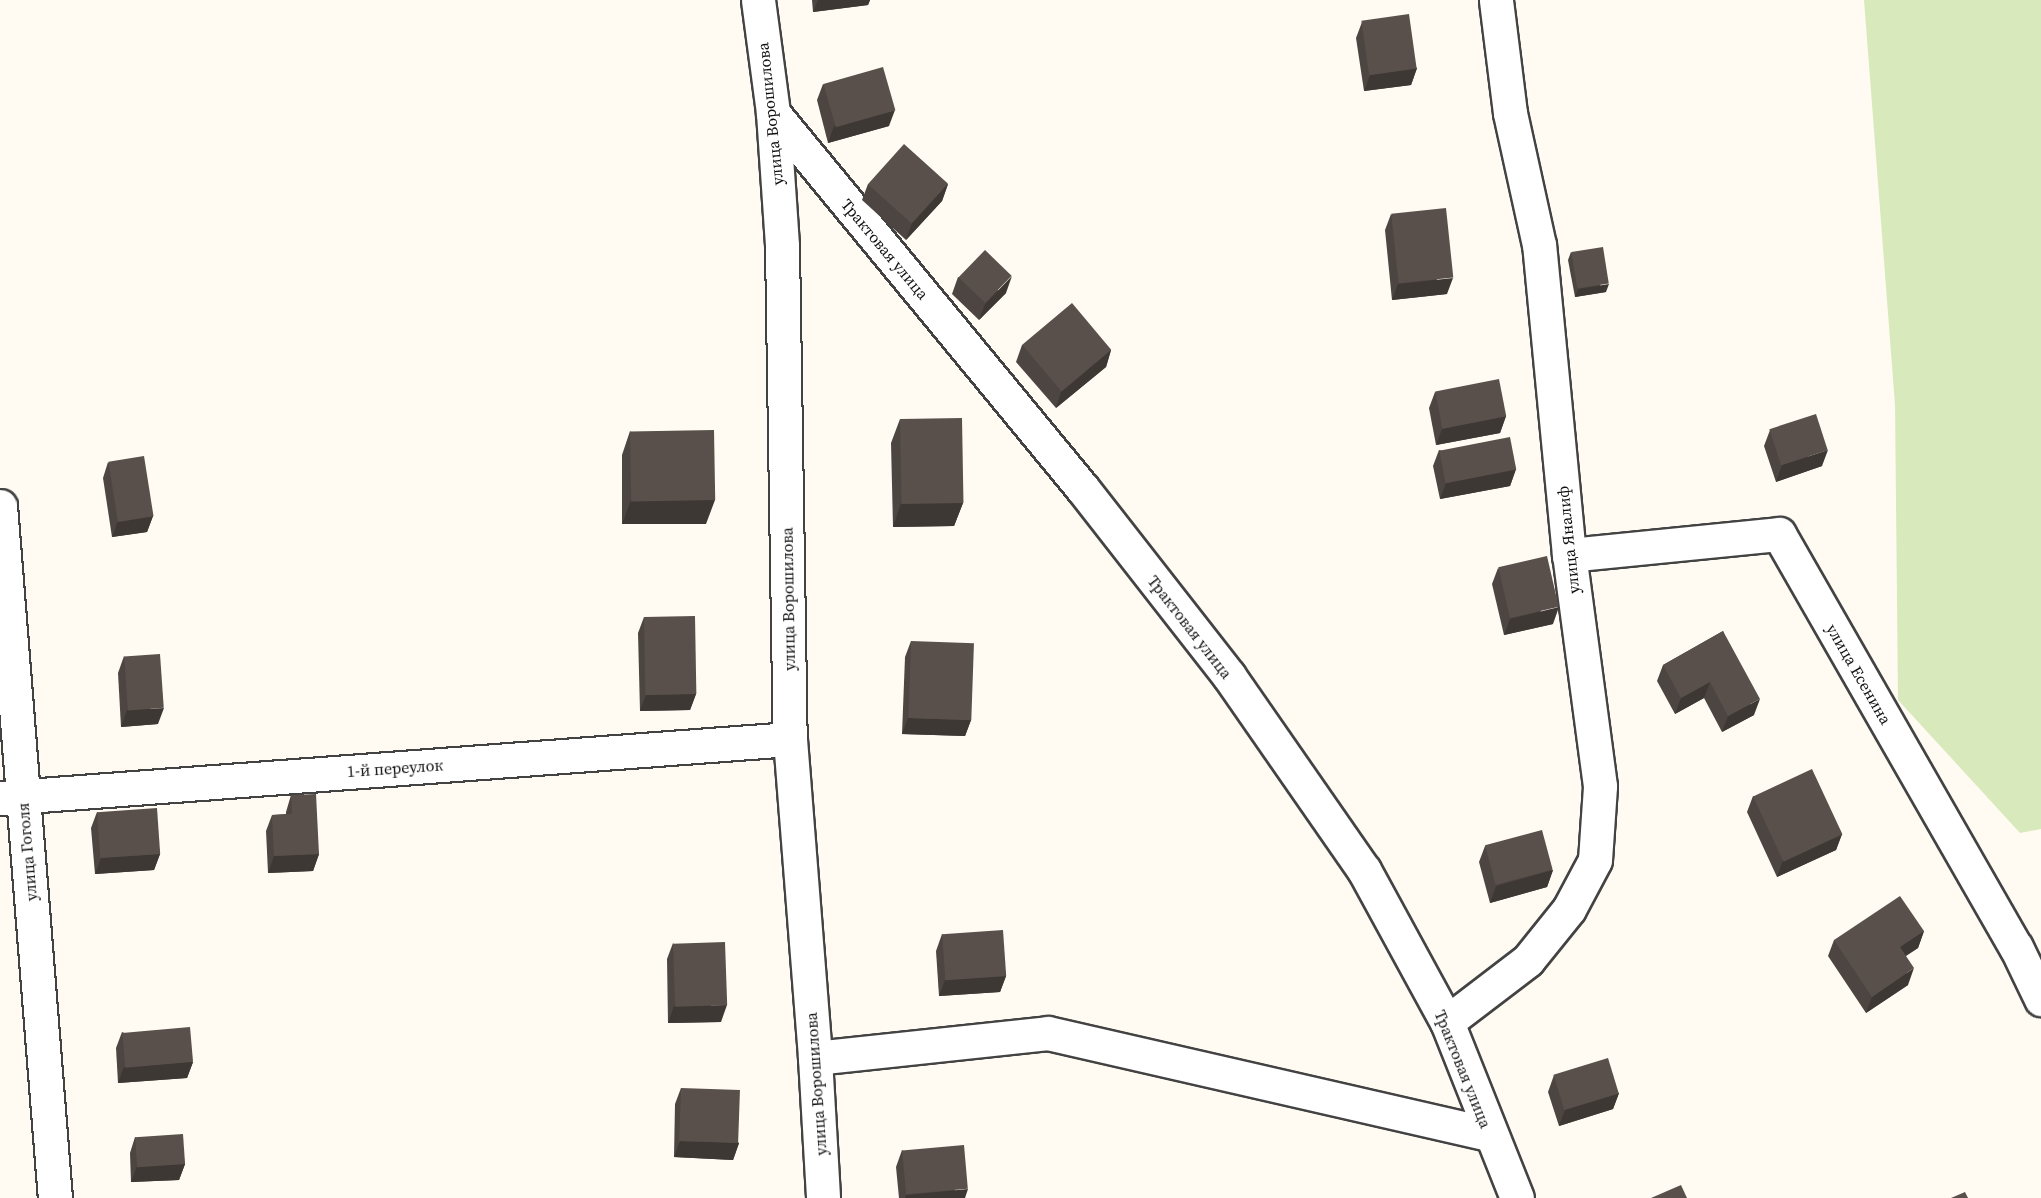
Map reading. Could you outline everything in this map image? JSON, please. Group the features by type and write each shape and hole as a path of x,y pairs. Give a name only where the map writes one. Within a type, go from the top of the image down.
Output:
{"street":[{"name":"улица Ворошилова","path":"758,0 773,113 782,246 790,739 815,1058 823,1198"},
{"name":"улица Яналиф","path":"1447,1022 1528,960 1569,909 1595,860 1600,786 1569,555 1539,245 1510,113 1497,0"},
{"name":"Трактовая улица","path":"773,113 1083,489 1229,676 1364,870 1447,1022 1517,1198"},
{"name":"улица Гоголя","path":"0,506 11,797 55,1198"},
{"name":"улица Есенина","path":"1569,555 1779,534 2016,947 2041,999"},
{"name":"1-й переулок","path":"11,797 790,739"},
{"path":"815,1058 1048,1033 1490,1134"}],"green space":[{"path":"1864,0 2041,0 2041,829 2020,833 1898,700 1895,405"}],"building":[{"path":"1409,14 1417,68 1369,75 1361,21"},
{"path":"883,67 895,110 836,127 823,84"},
{"path":"904,144 948,183 912,224 868,184"},
{"path":"1446,208 1453,278 1399,283 1391,214"},
{"path":"1603,247 1609,284 1577,289 1571,252"},
{"path":"985,250 1012,276 985,303 959,277"},
{"path":"1072,303 1111,350 1061,392 1022,345"},
{"path":"1499,379 1506,416 1442,429 1435,391"},
{"path":"1816,414 1828,450 1781,465 1769,429"},
{"path":"962,418 963,503 901,504 900,419"},
{"path":"714,430 715,500 631,501 630,431"},
{"path":"1510,437 1516,469 1446,483 1439,451"},
{"path":"144,456 154,516 118,522 108,462"},
{"path":"1547,556 1559,607 1510,618 1498,567"},
{"path":"695,616 696,694 645,695 644,617"},
{"path":"1723,631 1760,699 1728,716 1710,682 1681,698 1663,665"},
{"path":"911,641 974,643 971,720 908,718"},
{"path":"160,654 164,708 128,710 124,657"},
{"path":"1812,769 1842,834 1784,862 1753,796"},
{"path":"316,794 319,854 274,856 272,815 292,814 291,795"},
{"path":"157,808 160,854 100,858 97,812"},
{"path":"1542,830 1553,870 1496,885 1485,845"},
{"path":"1900,896 1924,931 1900,947 1914,968 1872,997 1834,940"},
{"path":"1003,930 1006,976 945,980 942,934"},
{"path":"725,942 727,1005 675,1007 673,944"},
{"path":"190,1027 193,1062 125,1068 122,1033"},
{"path":"1608,1058 1619,1093 1564,1110 1553,1075"},
{"path":"681,1088 740,1090 738,1143 679,1141"},
{"path":"183,1134 185,1164 137,1167 135,1137"},
{"path":"964,1145 968,1189 906,1194 902,1150"},
{"path":"1681,1185 1687,1198 1651,1198"},
{"path":"1965,1192 1968,1198 1951,1198"}]}
